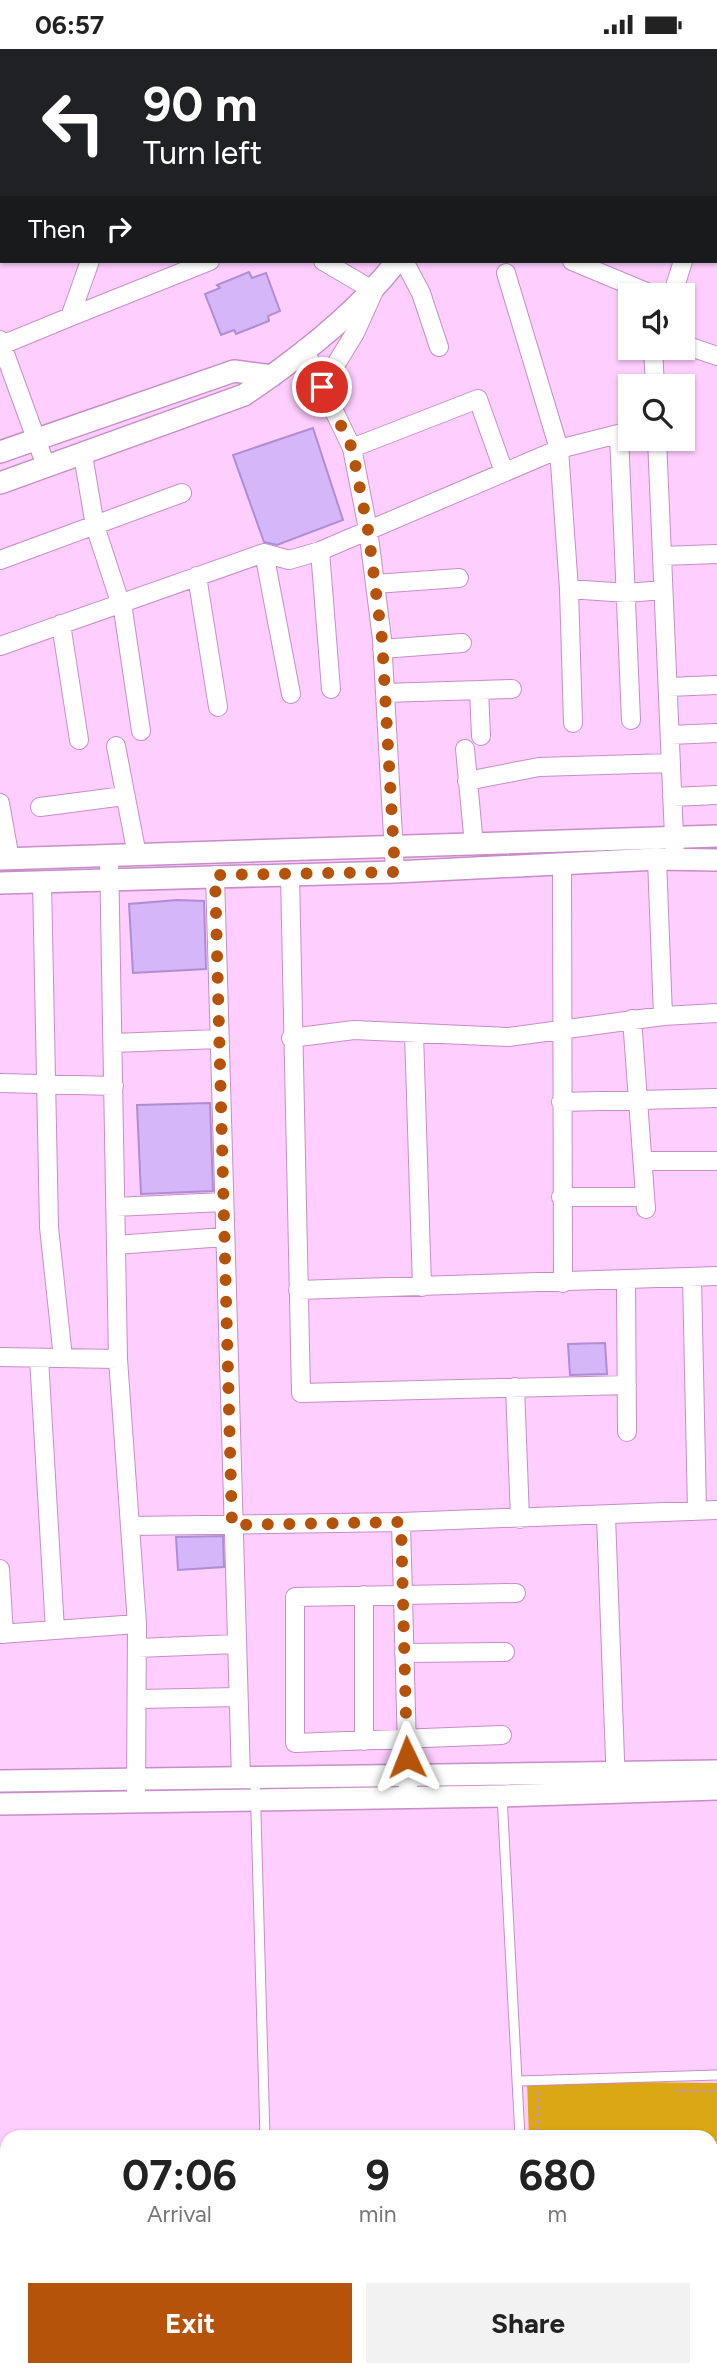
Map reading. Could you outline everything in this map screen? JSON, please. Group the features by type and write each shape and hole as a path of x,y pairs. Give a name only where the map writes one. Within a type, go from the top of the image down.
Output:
{"street":[{"path":"69,317 89,263"},
{"path":"326,263 374,291"},
{"path":"0,483 244,395 272,376 374,291 395,263"},
{"path":"405,263 421,293 439,347"},
{"path":"577,263 625,283"},
{"path":"676,283 682,263"},
{"path":"46,466 2,352 69,317 192,264"},
{"path":"506,273 559,449 569,589 573,723"},
{"path":"322,387 355,333 374,291"},
{"path":"695,348 717,356"},
{"path":"304,349 352,448 368,530 382,649 395,872"},
{"path":"0,452 234,371 272,376"},
{"path":"352,448 478,399 504,472"},
{"path":"0,646 264,554 289,560 320,551 559,449 618,434"},
{"path":"625,451 631,720"},
{"path":"658,451 672,797 676,836 666,860 663,1016"},
{"path":"83,455 95,526 121,603 141,731"},
{"path":"0,560 182,493"},
{"path":"320,551 331,689"},
{"path":"264,554 291,694"},
{"path":"662,557 717,554"},
{"path":"197,576 218,707"},
{"path":"375,584 459,577"},
{"path":"569,589 627,593 663,590"},
{"path":"61,624 79,740"},
{"path":"382,649 462,643"},
{"path":"668,687 717,685"},
{"path":"385,693 512,688"},
{"path":"479,690 481,736"},
{"path":"670,735 717,733"},
{"path":"116,746 137,855"},
{"path":"465,749 474,845"},
{"path":"467,781 539,767 671,763"},
{"path":"672,797 717,795"},
{"path":"40,807 124,796"},
{"path":"0,803 5,859 394,849 717,836"},
{"path":"108,855 118,1359 137,1648 136,1803"},
{"path":"0,883 717,860"},
{"path":"562,863 563,1283"},
{"path":"215,875 236,1644 238,1697 248,1778"},
{"path":"290,875 291,1038 301,1393 627,1385"},
{"path":"42,881 49,1227 63,1358"},
{"path":"291,1038 354,1030 509,1037 632,1019 717,1013"},
{"path":"561,1197 646,1203 632,1019"},
{"path":"414,1033 422,1287"},
{"path":"113,1043 218,1039"},
{"path":"0,1083 114,1086"},
{"path":"561,1103 717,1098"},
{"path":"643,1161 717,1161"},
{"path":"115,1207 223,1202"},
{"path":"116,1245 224,1237"},
{"path":"298,1290 717,1276"},
{"path":"692,1277 696,1511"},
{"path":"626,1280 627,1432"},
{"path":"0,1357 118,1359"},
{"path":"39,1357 55,1630"},
{"path":"514,1388 520,1519"},
{"path":"130,1526 520,1519 717,1510"},
{"path":"606,1516 616,1782"},
{"path":"401,1522 408,1788"},
{"path":"0,1569 2,1634 136,1625"},
{"path":"502,1735 295,1743 295,1597 516,1593"},
{"path":"364,1595 365,1741"},
{"path":"137,1648 236,1644"},
{"path":"404,1653 505,1652"},
{"path":"138,1699 238,1697"},
{"path":"0,1804 257,1800 408,1788 616,1782 717,1771"},
{"path":"0,1781 248,1778 408,1788"},
{"path":"616,1782 717,1789"}],"lane":[{"path":"248,1778 257,1800 265,2130"},
{"path":"501,1786 520,2130"},
{"path":"519,2081 717,2075"}],"path":[{"path":"538,2089 538,2130"}],"shaded area":[{"path":"527,2081 717,2083 717,2130 529,2130"}],"building":[{"path":"249,272 252,278 266,273 280,311 268,316 269,321 236,334 234,330 221,335 205,294 220,288 217,285"},
{"path":"313,428 343,520 277,545 264,542 233,455"},
{"path":"204,901 206,969 133,973 129,904"},
{"path":"210,1103 213,1191 141,1194 137,1105"},
{"path":"605,1343 607,1374 570,1375 568,1344"},
{"path":"223,1536 224,1567 178,1570 176,1537"}],"route":[{"path":"322,387 352,448 368,530 382,639 395,872 215,875 232,1525 401,1522 407,1757"}]}
